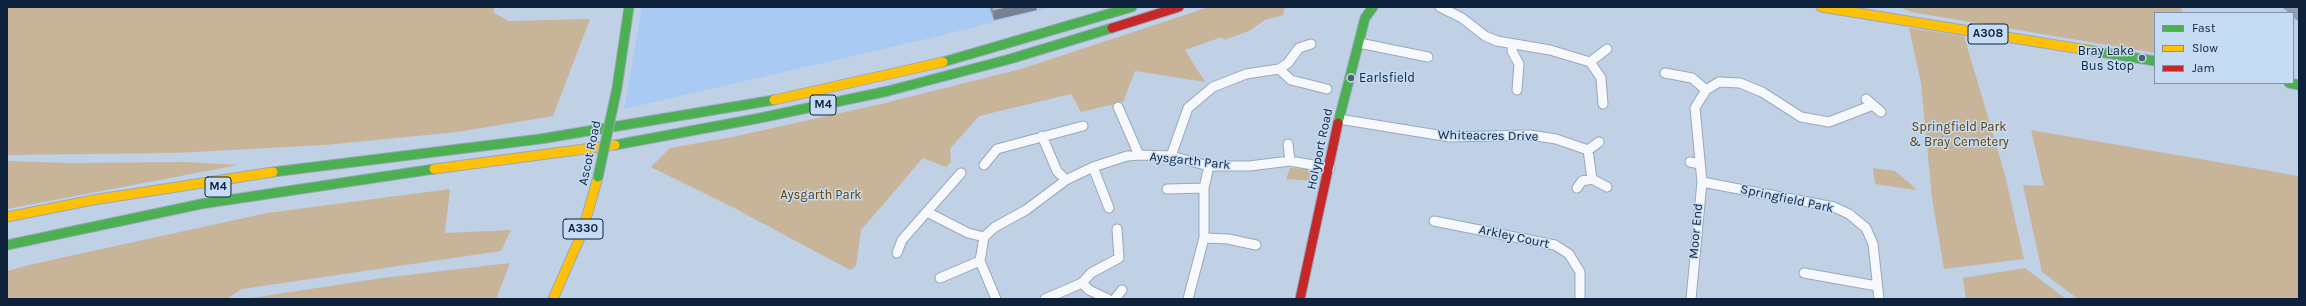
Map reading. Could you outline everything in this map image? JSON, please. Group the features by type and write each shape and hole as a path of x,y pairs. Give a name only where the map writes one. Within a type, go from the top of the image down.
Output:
{"main road":[{"name":"Ascot Road","path":"553,299 582,233 598,177 617,88 629,7"},
{"name":"M4","path":"7,217 93,200 237,176 431,153 631,126 794,95 978,52 1132,7"},
{"name":"M4","path":"7,245 153,213 247,197 384,176 634,142 760,118 888,91 1010,59 1179,7"},
{"name":"Holyport Road","path":"1300,299 1330,168 1339,119 1365,18 1373,7"},
{"name":"A308","path":"1821,7 2154,61"},
{"name":"M4","path":"84,212 225,185 431,153"},
{"name":"M4","path":"42,248 176,217 247,197"}],"street":[{"path":"1440,7 1462,18 1485,36 1512,44 1533,47 1590,62 1601,78 1603,104"},
{"path":"1359,43 1425,53"},
{"path":"1171,156 1188,108 1213,88 1246,74 1279,69 1288,63 1300,48 1311,44"},
{"path":"1512,44 1512,51 1519,64 1517,90"},
{"path":"1590,62 1607,49"},
{"path":"1279,69 1291,80 1327,89"},
{"path":"1665,73 1692,78 1706,90 1719,82 1740,83 1762,92 1800,120 1829,122 1869,102 1881,112"},
{"name":"Moor End","path":"1691,299 1702,182 1695,108 1706,90"},
{"name":"Aysgarth Park","path":"1118,107 1137,147 1139,155"},
{"name":"Whiteacres Drive","path":"1339,119 1450,137 1530,135 1556,139 1588,150"},
{"path":"984,165 997,149 1083,126"},
{"path":"1042,136 1058,172 1066,180"},
{"path":"1592,179 1588,150 1599,142"},
{"path":"1288,144 1290,161"},
{"name":"Aysgarth Park","path":"984,237 994,228 1026,210 1066,180 1094,167 1127,156 1171,156 1208,166 1249,166 1290,161 1330,168"},
{"path":"1690,162 1700,164"},
{"path":"1188,299 1204,238 1204,188 1208,166"},
{"path":"1094,167 1109,208"},
{"path":"897,253 902,240 960,173"},
{"path":"1577,188 1582,181 1592,179 1608,187"},
{"name":"Springfield Park","path":"1702,182 1834,207 1849,214 1866,228 1873,244 1879,299"},
{"path":"1167,189 1204,188"},
{"path":"927,212 968,233 984,237 980,261 996,299"},
{"name":"Arkley Court","path":"1433,221 1555,245 1569,254 1580,272 1580,299"},
{"path":"1045,299 1082,283 1091,273 1120,258 1117,229"},
{"path":"1204,238 1228,239 1256,245"},
{"path":"940,278 980,261"},
{"path":"1804,273 1877,286"},
{"path":"1082,283 1089,290 1102,298"},
{"path":"1115,299 1122,290"}],"shaded area":[{"path":"642,7 1055,7 918,41 624,109"}],"green space":[{"path":"7,7 495,7 493,12 508,21 590,19 553,116 457,132 325,145 174,153 7,155"},
{"name":"Aysgarth Park","path":"1209,7 1285,7 1283,15 1265,20 1249,31 1224,40 1222,37 1185,50 1205,82 1135,71 1123,102 1081,112 1071,94 979,116 950,149 951,162 946,167 923,158 861,230 856,266 850,270 736,209 651,167 670,148 732,137 885,103 1021,69"},
{"path":"1900,7 2181,7 2183,12 2154,12 2154,53 1911,12"},
{"name":"Springfield Park & Bray Cemetery","path":"1909,28 1964,36 2005,175 2024,259 1944,269 1932,198 1921,83"},
{"path":"2031,130 2299,176 2299,299 2078,299 2042,272 2023,185 2044,186"},
{"path":"7,161 70,163 186,162 238,165 7,209"},
{"path":"1290,168 1314,169 1314,181 1286,179"},
{"path":"1873,168 1895,171 1916,190 1875,184"},
{"path":"450,189 445,233 511,230 501,251 242,289 226,299 7,299 7,271 33,264 267,213"},
{"path":"510,263 496,299 245,299 382,278"},
{"path":"2025,268 2066,299 1966,299 1963,278"}],"building":[{"path":"991,7 1011,7 993,11"}],"traffic: fast":[{"path":"617,88 629,7"},
{"path":"943,62 1132,7"},
{"path":"1338,123 1365,18 1373,7"},
{"path":"615,145 760,118 888,91 1010,59 1112,28"},
{"path":"2087,50 2154,61"},
{"path":"2294,84 2299,85"},
{"path":"598,177 617,88"},
{"path":"273,172 540,139 717,111 774,100"},
{"path":"7,245 201,204 434,169"}],"traffic: slow":[{"path":"1821,7 2087,50"},
{"path":"774,100 943,62"},
{"path":"434,169 615,145"},
{"path":"7,217 93,200 273,172"},
{"path":"553,299 582,233 598,177"}],"traffic: jam":[{"path":"1112,28 1179,7"},
{"path":"1300,299 1338,123"}],"place":[{"name":"Bray Lake Bus Stop","path":"2142,58"},
{"name":"Earlsfield","path":"1351,78"}]}
